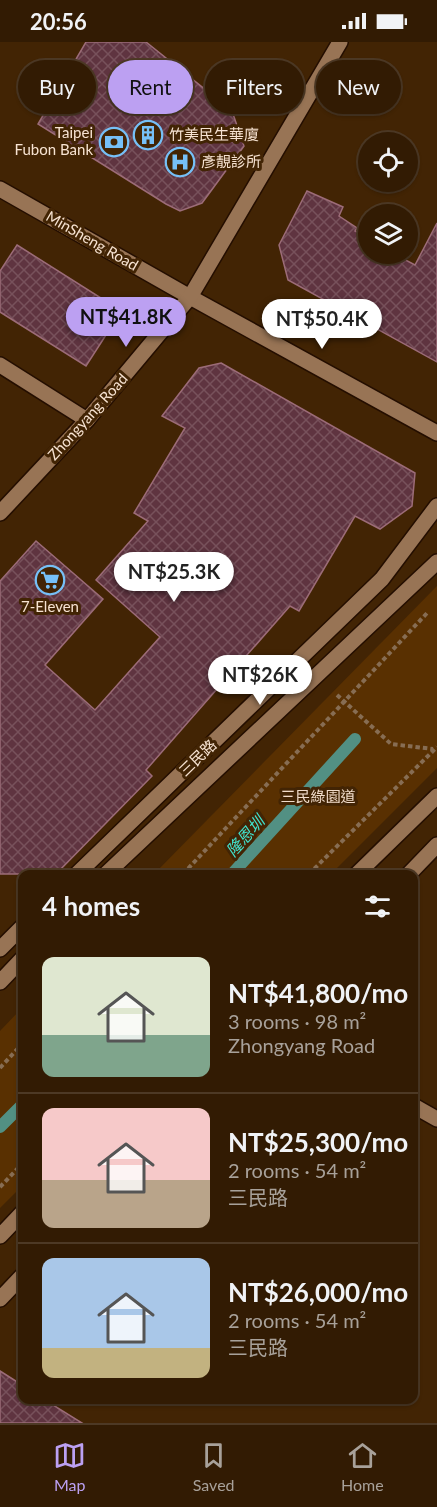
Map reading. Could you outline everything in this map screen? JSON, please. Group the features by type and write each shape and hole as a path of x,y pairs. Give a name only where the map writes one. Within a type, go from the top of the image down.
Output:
{"street":[{"name":"Zhongyang Road","path":"0,513 87,420 190,297 340,42"},
{"name":"MinSheng Road","path":"0,189 437,433"},
{"path":"0,365 87,420"},
{"name":"三民路","path":"81,870 382,579 437,506"},
{"name":"三民路","path":"110,870 437,562"},
{"path":"361,870 437,796"},
{"path":"413,870 437,845"},
{"path":"18,930 2,944 18,957"},
{"path":"0,982 18,964"},
{"path":"418,1108 437,1119"},
{"path":"0,1236 18,1217"},
{"path":"0,1299 18,1280"}],"path":[{"path":"187,870 429,610"},
{"path":"313,677 392,744 436,749"},
{"path":"313,870 436,749"},
{"path":"0,1068 18,1048"},
{"path":"0,1187 18,1168"}],"green space":[{"name":"三民綠園道","path":"437,586 437,768 335,870 158,870"},
{"path":"18,1012 18,1190 0,1208 0,1031"}],"building":[{"name":"竹美民生華廈","path":"86,42 146,42 168,60 108,60 108,114 193,114 193,80 205,89 205,114 233,114 244,146 202,203 180,211 38,124 44,114 96,114 96,60 75,60"},
{"path":"307,191 343,207 339,216 357,228 355,231 358,233 358,264 418,264 418,259 437,223 437,362 288,280 279,245"},
{"path":"17,245 112,305 115,321 86,366 0,312 0,271"},
{"path":"221,363 415,473 412,506 380,529 355,516 299,611 290,606 146,770 152,776 60,870 18,870 18,874 0,874 0,581 36,541 103,599 45,665 95,710 160,637 96,580 148,521 134,513 185,428 162,416 199,368"},
{"path":"0,1371 18,1382 18,1404 51,1404 82,1423 0,1423"}],"waterway":[{"name":"隆恩圳","path":"236,870 355,739"},
{"name":"隆恩圳","path":"0,1127 18,1109"}],"place":[{"name":"竹美民生華廈","path":"148,135"},
{"name":"Taipei Fubon Bank","path":"114,142"},
{"name":"彥靚診所","path":"180,162"},
{"name":"7-Eleven","path":"50,580"}]}
